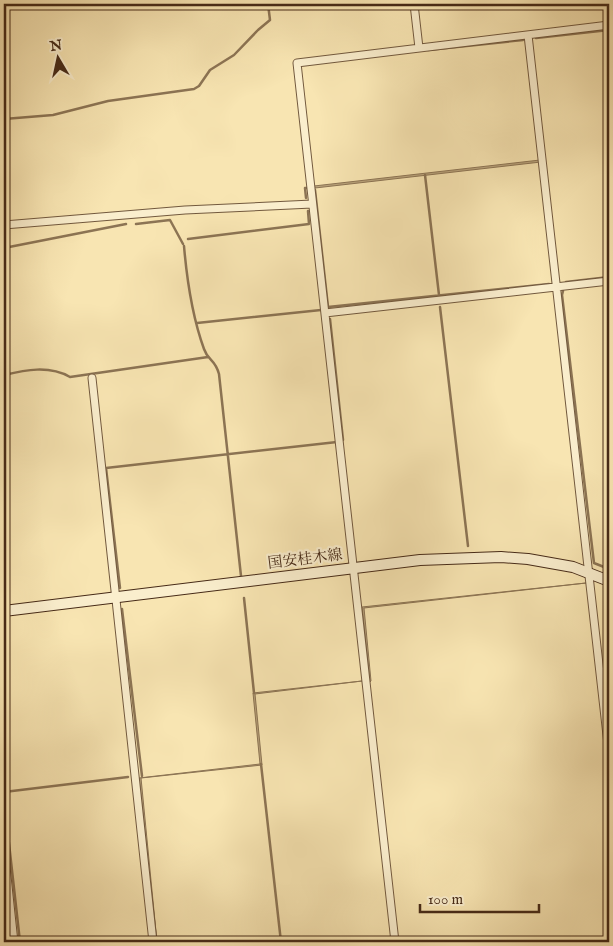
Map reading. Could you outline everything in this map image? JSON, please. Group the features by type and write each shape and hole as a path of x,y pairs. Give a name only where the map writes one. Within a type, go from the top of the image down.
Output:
{"main road":[{"name":"国安桂木線","path":"4,611 420,560 501,557 550,563 590,573 609,581"}],"street":[{"path":"414,4 419,48"},
{"path":"395,942 297,63 609,25"},
{"path":"528,35 558,287 609,752"},
{"path":"4,225 185,210 312,204"},
{"path":"325,313 609,281"},
{"path":"92,378 153,942"},
{"path":"4,848 14,942"}],"shaded area":[{"path":"540,160 541,162 315,188 314,186"},
{"path":"586,583 364,608 370,682 362,607"},
{"path":"362,681 255,694 262,765 141,778 157,942 139,778 260,764 253,693"}],"waterway":[{"path":"4,119 53,115 108,101 194,89 199,86 210,70 234,55 270,20 268,4"},
{"path":"536,38 609,30"},
{"path":"428,50 523,40"},
{"path":"425,175 439,295"},
{"path":"306,198 305,188 308,188"},
{"path":"315,190 328,307 549,284"},
{"path":"188,239 309,224 308,211"},
{"path":"136,224 170,220 183,244"},
{"path":"4,248 126,224"},
{"path":"184,246 188,285 196,324 207,356 216,365 219,374 241,576"},
{"path":"566,282 609,277"},
{"path":"563,291 594,563 609,569"},
{"path":"440,307 468,546"},
{"path":"197,323 321,310"},
{"path":"330,319 343,440"},
{"path":"4,375 29,370 45,370 62,373 70,377 208,357"},
{"path":"120,588 106,468 337,442"},
{"path":"244,598 254,693"},
{"path":"122,609 142,776"},
{"path":"261,764 281,942"},
{"path":"4,792 128,777"},
{"path":"4,799 20,942"}]}
